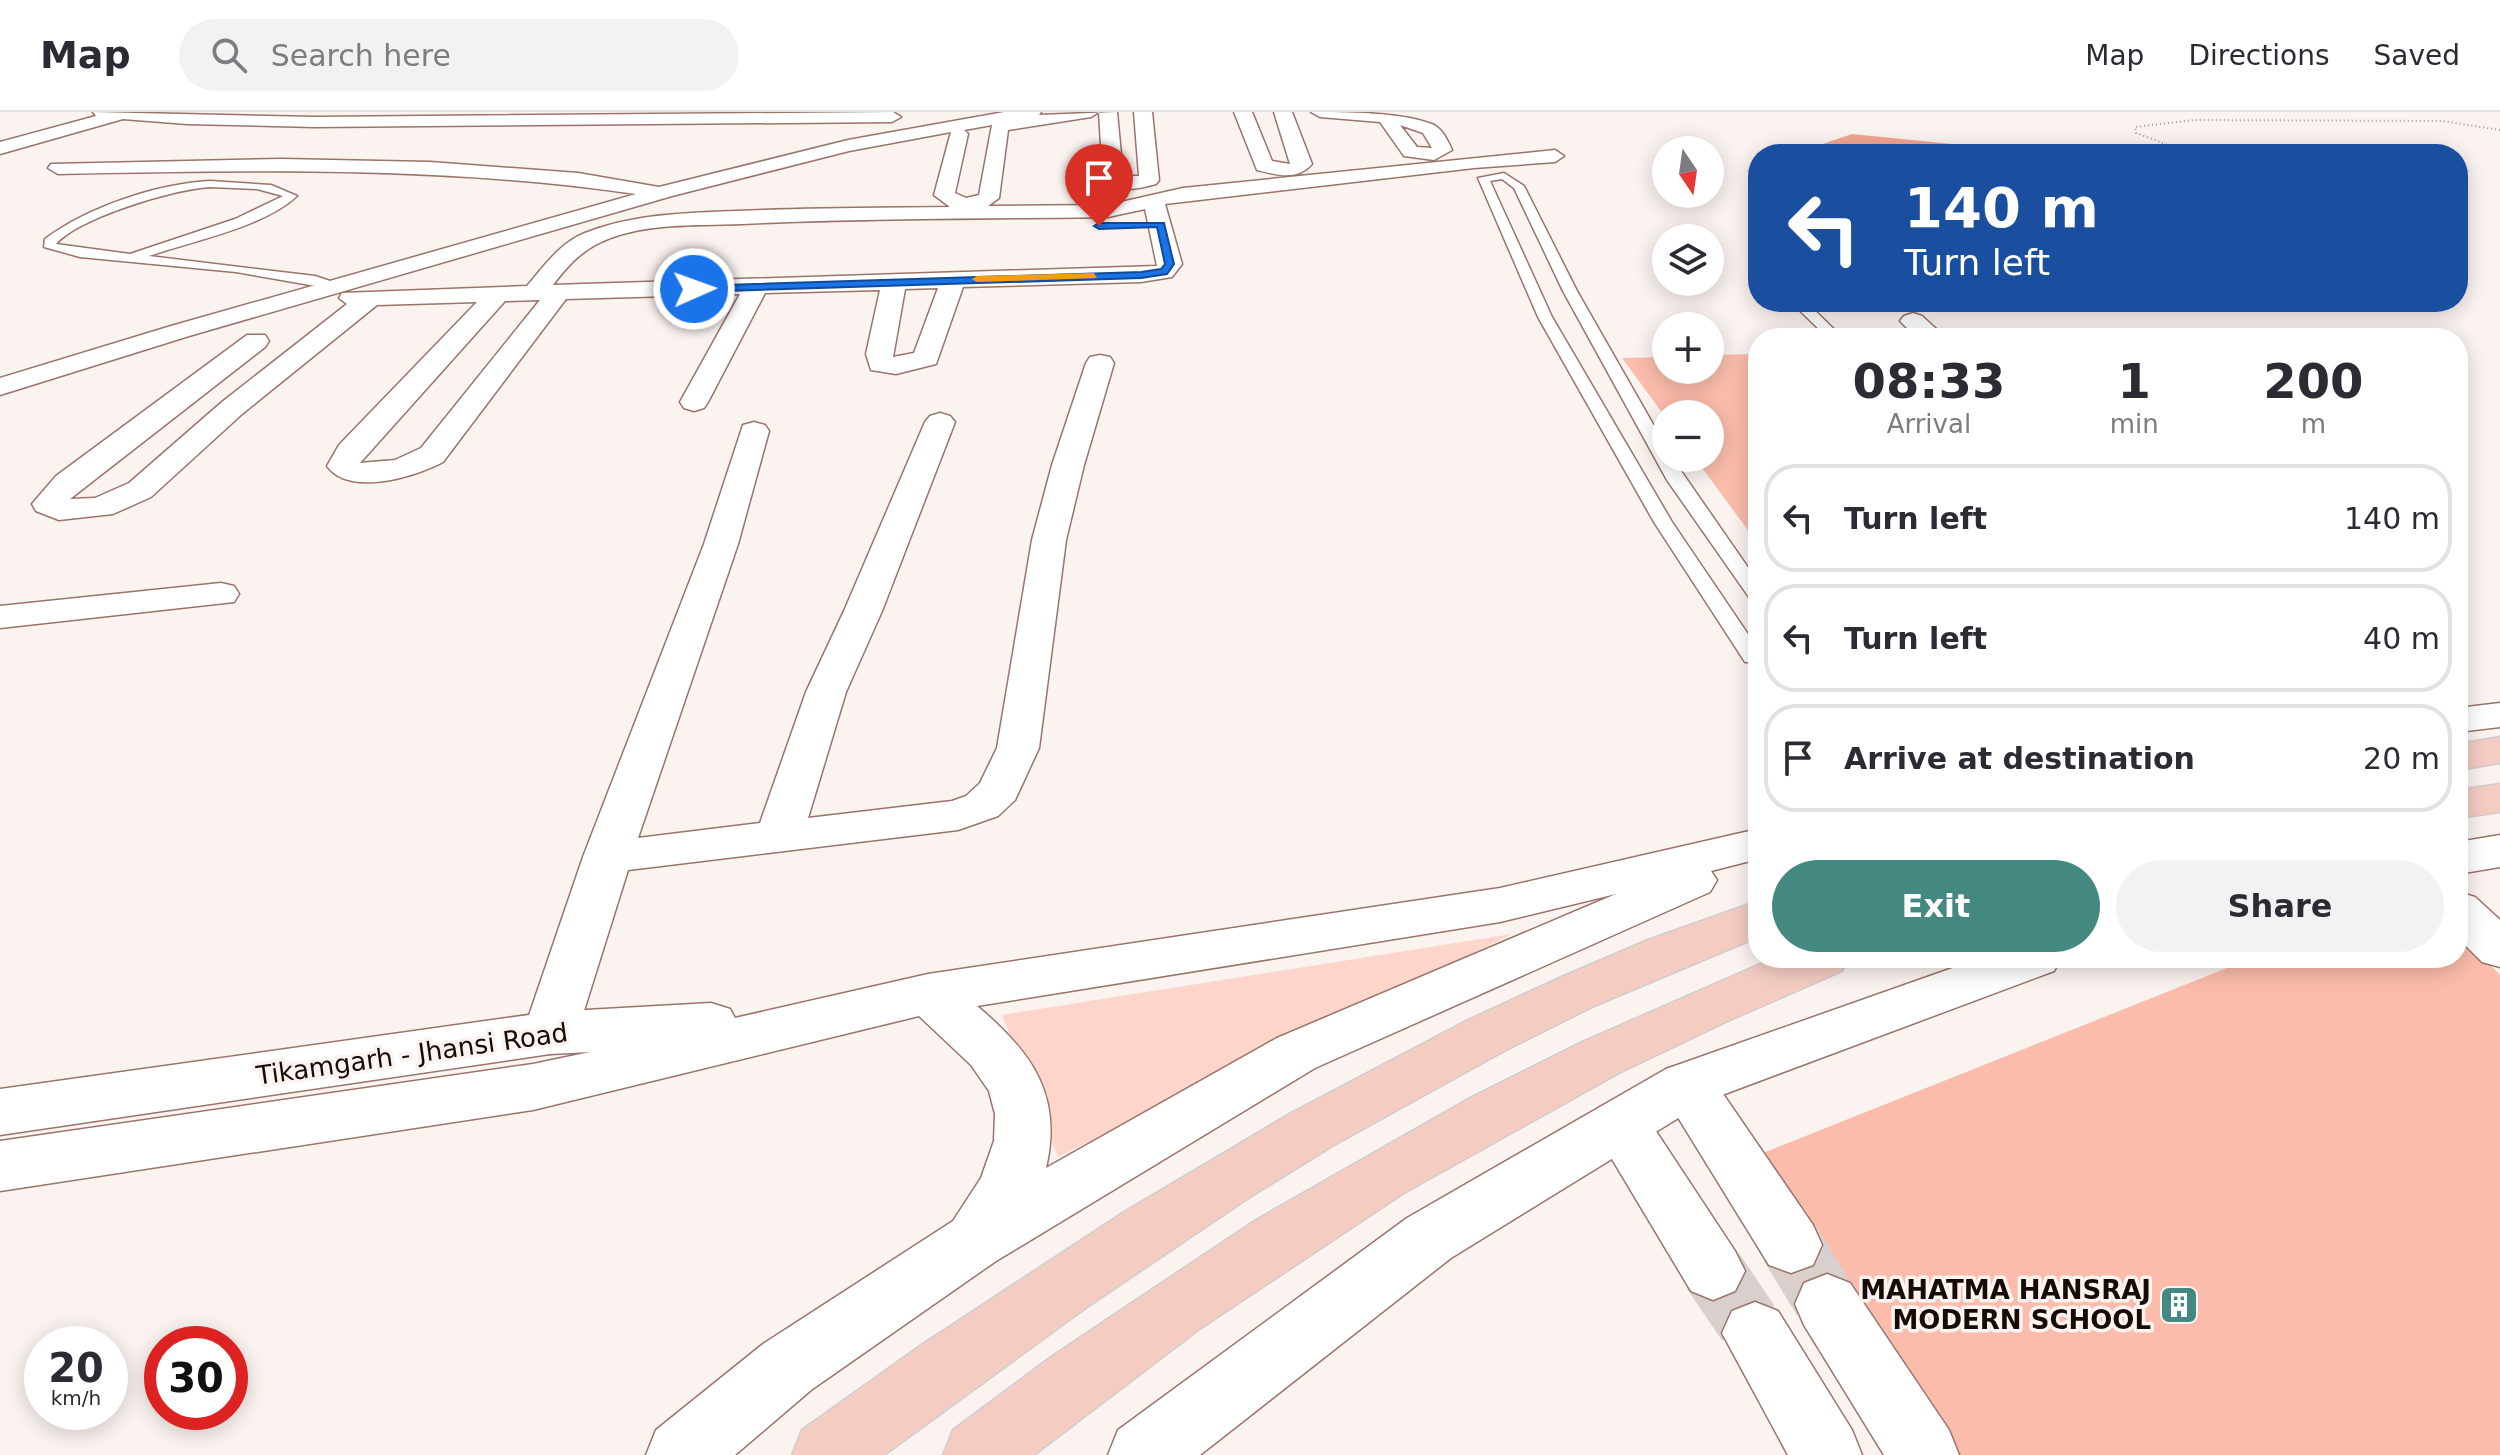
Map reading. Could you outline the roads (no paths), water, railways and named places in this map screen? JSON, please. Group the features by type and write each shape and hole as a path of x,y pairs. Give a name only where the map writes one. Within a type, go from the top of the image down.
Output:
{"highway":[{"path":"2468,755 2500,750"},
{"path":"2468,803 2500,798"},
{"path":"827,1455 904,1394 1159,1221 1323,1122 1476,1038 1705,937 1748,922"},
{"path":"978,1455 1073,1380 1320,1213 1505,1104 1754,986 1799,968"}],"street":[{"path":"102,112 226,121 999,122"},
{"path":"775,216 787,187 800,167 835,164 959,134 1032,112"},
{"path":"0,387 665,192 848,146 999,122 1091,112"},
{"path":"1108,112 1113,179 1126,184 1149,180 1143,112"},
{"path":"1243,112 1264,166 1294,170 1302,164 1283,112"},
{"path":"1320,112 1386,119"},
{"path":"0,148 126,113"},
{"path":"959,134 944,195 959,204 975,203 989,198 999,122"},
{"path":"0,130 52,134"},
{"path":"585,242 1157,213 1183,194 1555,156"},
{"path":"58,168 414,168 575,179 665,192"},
{"path":"814,215 823,194"},
{"path":"497,295 350,452 343,466 350,472 398,470 417,465 432,455 545,294 564,256 585,242 632,226 676,220 814,215 1157,213"},
{"path":"289,300 1141,275 1164,272 1170,264 1157,213"},
{"path":"894,282 879,354 881,364 896,366 926,358 953,280"},
{"path":"694,402 757,286"},
{"path":"256,341 67,483 48,504 59,510 101,507 140,490 232,408 370,298"},
{"path":"606,857 958,815 982,806 999,790 1018,748 1049,540 1068,465 1100,363"},
{"path":"779,836 826,692 863,611 940,422"},
{"path":"550,1033 606,857 721,544 754,431"},
{"path":"0,617 221,594"},
{"path":"2468,719 2500,715"},
{"path":"0,1166 533,1087 928,994 1500,905 1748,846"},
{"path":"2468,856 2500,851"},
{"path":"681,1455 787,1367 974,1241 1296,1053 1748,855"},
{"path":"2468,919 2500,949"},
{"path":"1143,1455 1429,1238 1686,1085 2008,968"},
{"path":"928,994 995,1054 1018,1087 1026,1123 1015,1173 974,1241"},
{"name":"Tikamgarh - Jhansi Road","path":"0,1112 550,1033 826,1018"},
{"path":"1686,1085 1791,1245"},
{"path":"1620,1124 1713,1271"},
{"path":"1827,1304 1924,1455"},
{"path":"1755,1333 1827,1455"}],"lane":[{"path":"1474,162 1496,175 1510,178 1519,186 1570,291 1676,480 1748,582"},
{"path":"1496,175 1483,178 1545,317 1663,522 1748,650"},
{"path":"133,257 237,221 291,196 276,188 209,184 184,187 69,227 49,242 50,247 59,250 283,274 334,287"},
{"path":"1809,312 1825,328"}],"tunnel":[{"path":"1791,1245 1827,1304"},
{"path":"1713,1271 1755,1333"}],"place":[{"name":"MAHATMA HANSRAJ MODERN SCHOOL","path":"2179,1305"}]}
